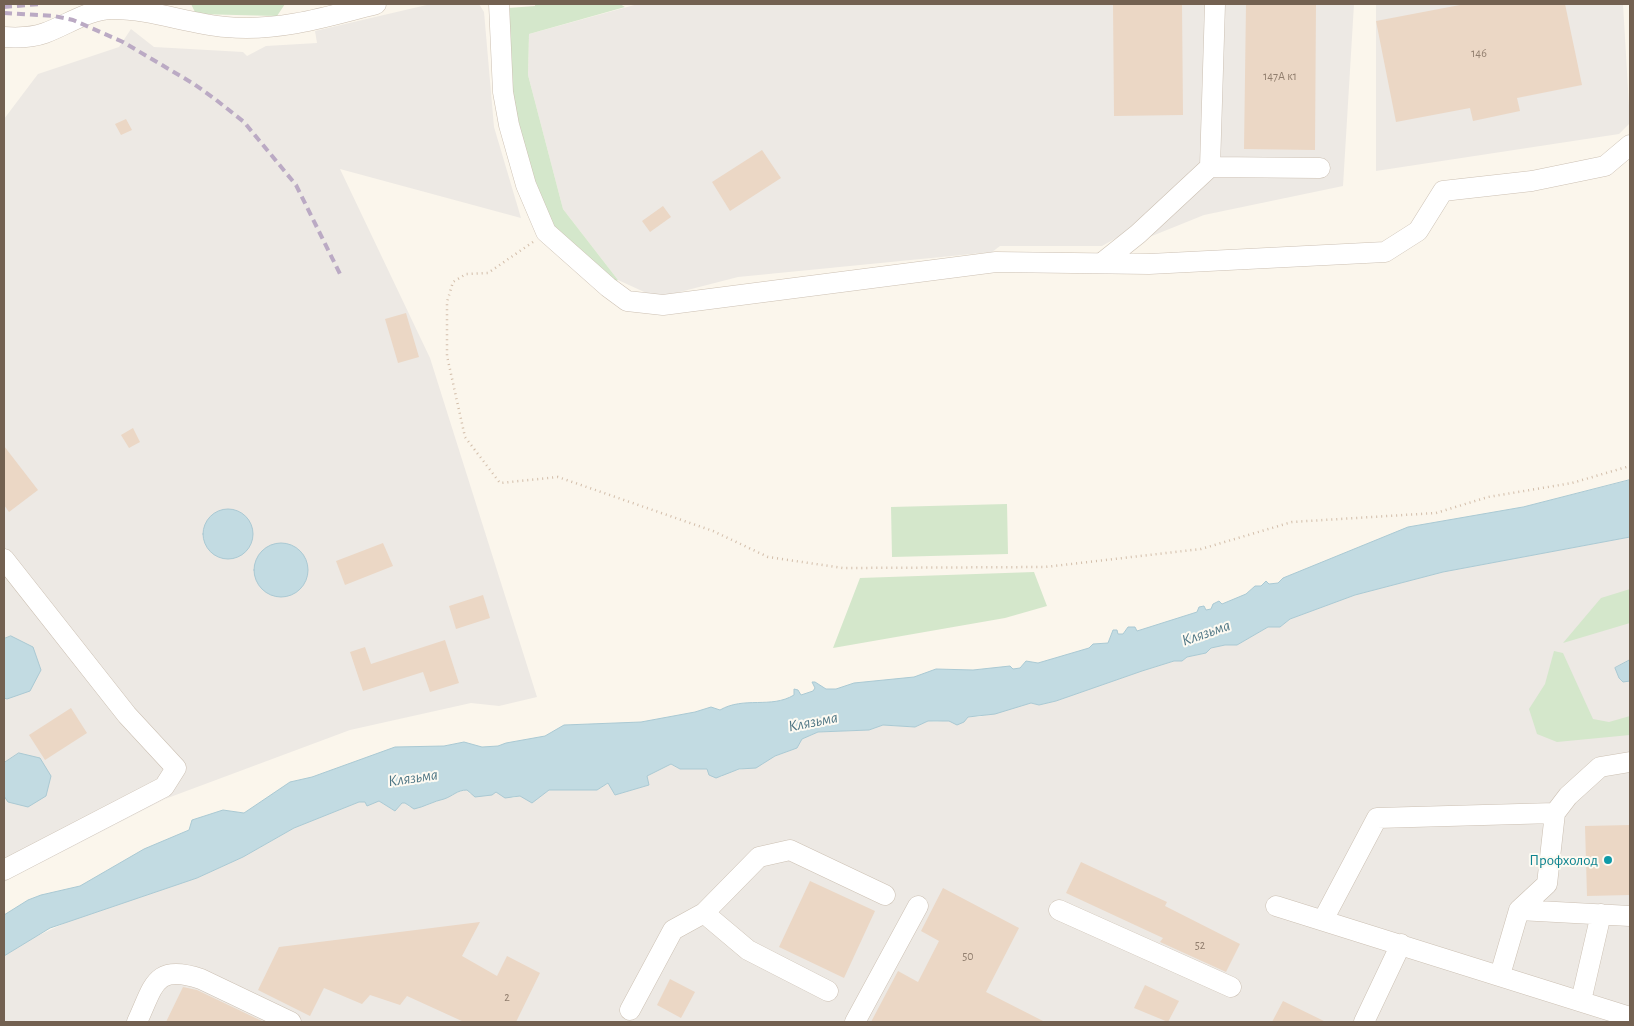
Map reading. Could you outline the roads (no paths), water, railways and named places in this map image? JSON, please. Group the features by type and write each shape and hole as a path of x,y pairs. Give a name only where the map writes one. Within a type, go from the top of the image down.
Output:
{"street":[{"path":"4,37 24,38 43,33 90,13 123,7 199,23 249,29 294,25 376,4"},
{"path":"499,4 508,150 526,185 546,232 608,287 627,301 663,305 763,290 828,285 996,262 1019,254 1103,262 1149,264 1385,252 1418,231 1443,191 1532,181 1605,166 1630,145"},
{"path":"1210,167 1215,4"},
{"path":"1103,262 1138,234 1210,167 1320,168"},
{"path":"4,559 127,715 176,768 164,787 4,870"},
{"path":"1500,975 1519,910 1547,884 1555,813 1568,796 1600,767 1630,762"},
{"path":"1323,920 1378,818 1555,813"},
{"path":"630,1010 673,930 704,913 759,856 790,850 884,895"},
{"path":"855,1022 918,906"},
{"path":"1276,906 1581,1001 1604,1016 1630,1017"},
{"path":"1059,910 1231,986"},
{"path":"1519,910 1630,916"},
{"path":"704,913 748,950 828,991"},
{"path":"1581,1001 1601,914"},
{"path":"1364,1022 1401,944"},
{"path":"137,1022 158,979 166,973 190,975 201,979 291,1022"}],"water":[{"name":"Клязьма","path":"1630,480 1630,537 1443,572 1355,595 1290,619 1280,627 1268,627 1237,645 1211,648 1206,653 1142,671 1056,701 1039,705 1031,703 995,714 968,717 964,722 957,725 949,721 928,721 915,727 883,725 869,730 818,732 802,739 797,748 775,756 756,768 739,769 716,778 709,775 707,769 680,769 671,764 647,776 649,785 615,795 608,783 597,790 549,790 532,803 520,796 505,798 496,792 492,795 475,797 467,790 414,809 405,803 402,803 395,811 379,801 367,806 365,802 359,802 294,828 243,857 197,878 50,928 4,956 4,915 28,900 80,886 144,849 189,830 192,820 223,810 244,813 290,782 312,777 395,747 444,746 464,742 482,747 498,746 545,736 564,725 641,722 695,712 711,707 720,710 738,704 776,701 794,695 794,689 798,690 801,695 813,691 815,688 812,682 826,689 836,689 854,683 914,677 936,669 973,670 1010,666 1013,669 1020,668 1026,661 1038,663 1089,648 1093,644 1108,643 1113,630 1117,630 1118,634 1123,634 1128,627 1135,627 1137,631 1197,612 1199,607 1204,606 1206,610 1211,609 1213,604 1219,601 1222,604 1246,594 1255,586 1261,586 1266,581 1269,584 1278,583 1283,578 1408,527 1523,507"},
{"path":"228,509 242,513 249,520 253,534 249,548 242,555 228,559 214,555 207,548 203,534 207,520 214,513"},
{"path":"281,543 291,545 300,551 306,560 308,570 306,580 300,589 291,595 281,597 271,595 262,589 256,580 254,570 256,560 262,551 271,545"},
{"path":"11,636 33,647 41,670 30,691 7,699 4,698 4,639"},
{"path":"1630,660 1630,681 1623,682 1615,668"},
{"path":"19,753 40,758 51,776 46,796 28,807 8,802 4,796 4,763"}],"railway":[{"path":"4,7 40,4"},
{"path":"4,13 54,16 73,20 123,42 194,84 215,99 244,122 296,185 342,278"}],"place":[{"name":"Профхолод","path":"1608,860"}]}
